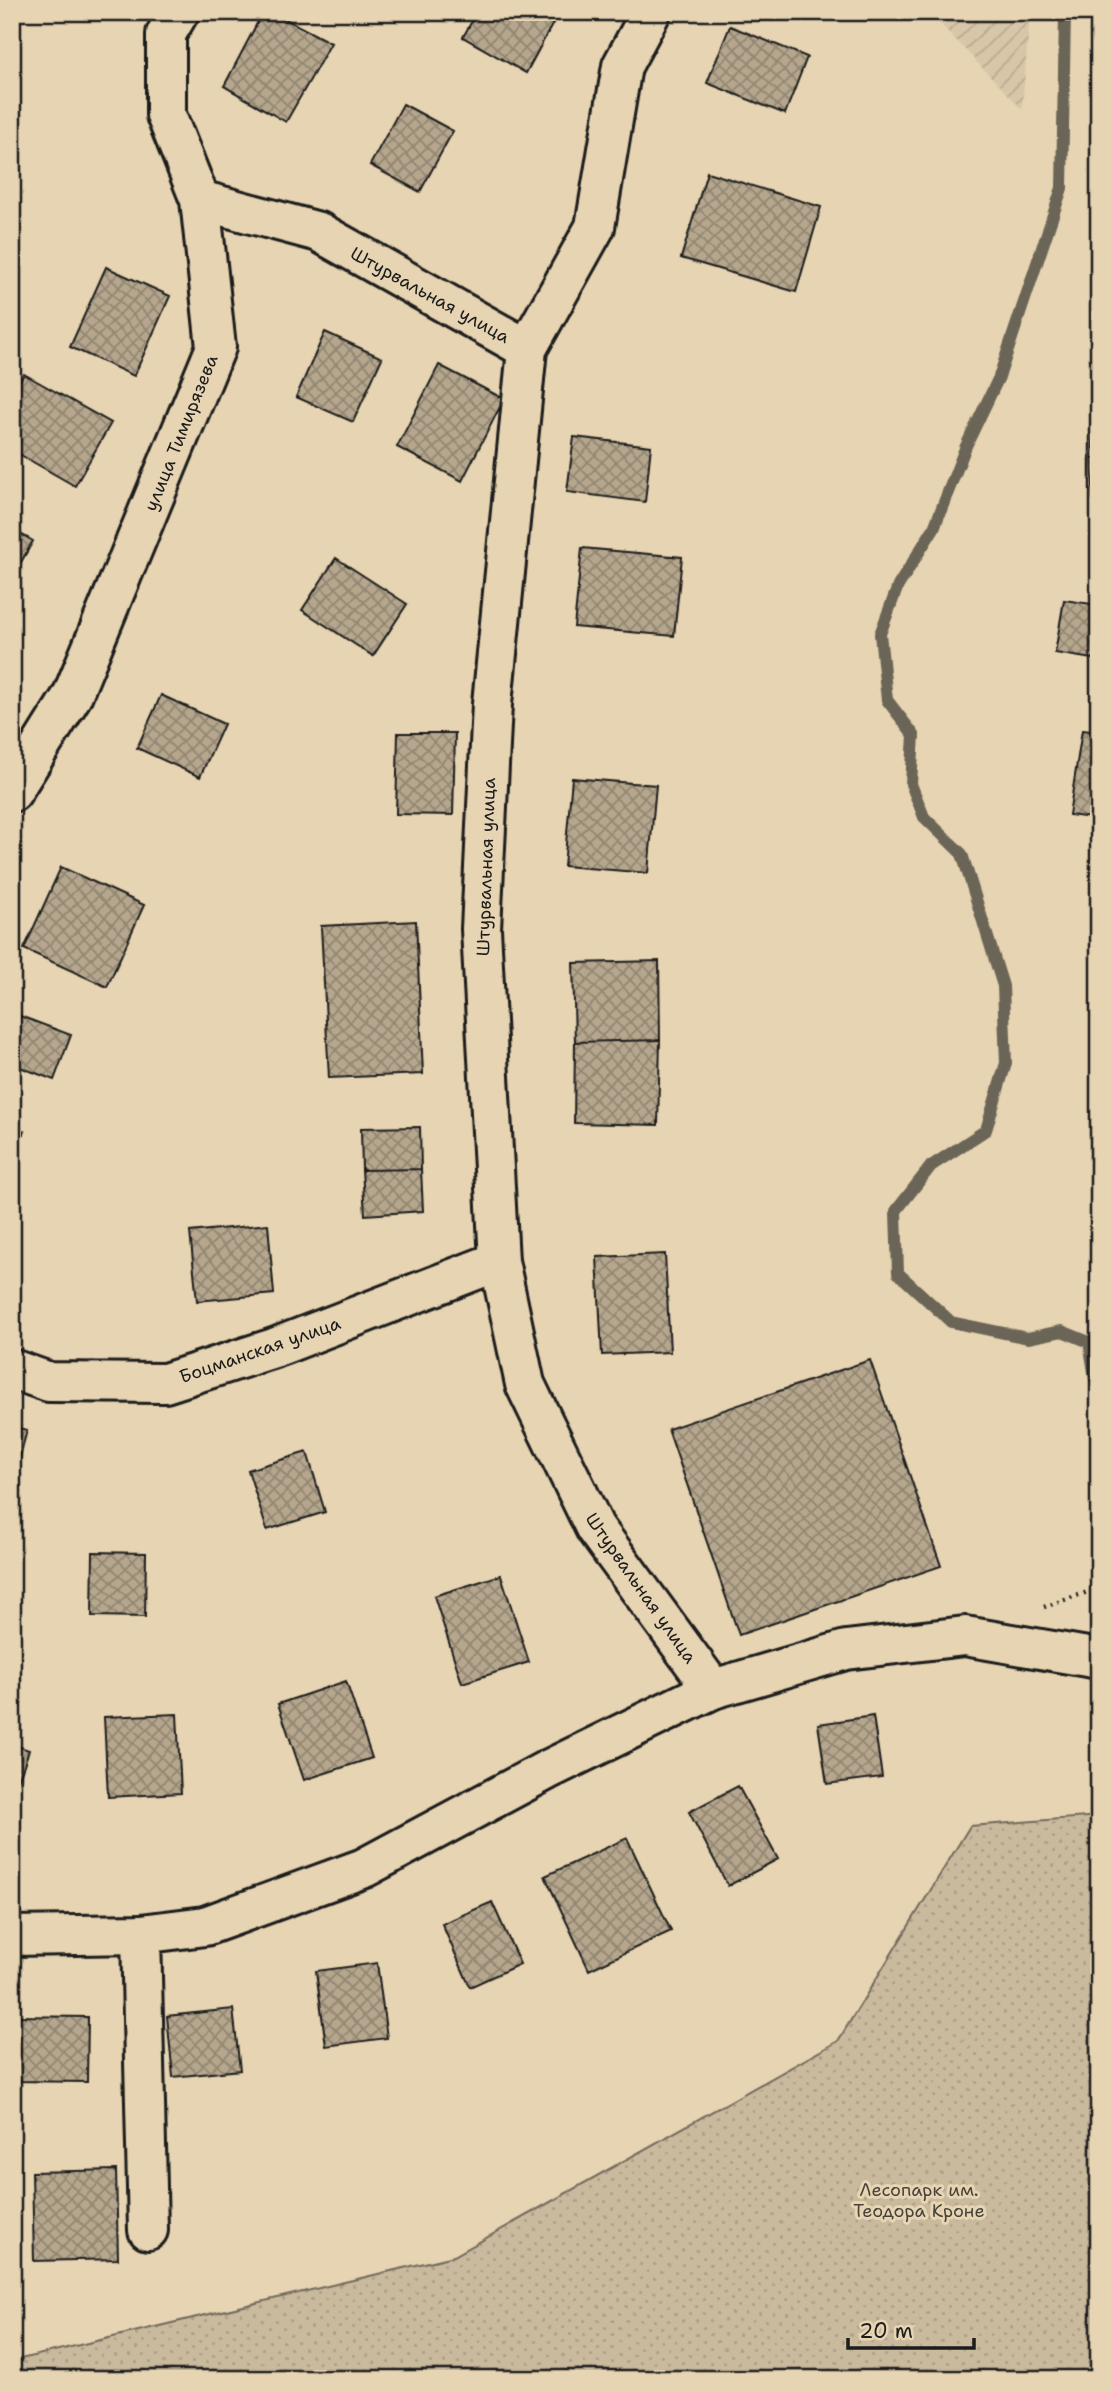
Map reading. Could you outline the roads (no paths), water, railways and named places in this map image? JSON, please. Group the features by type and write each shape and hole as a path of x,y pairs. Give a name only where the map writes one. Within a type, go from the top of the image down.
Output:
{"street":[{"name":"улица Тимирязева","path":"12,792 72,696 216,347 200,200 166,115 166,34 179,12"},
{"path":"527,349 595,227 622,66 650,12"},
{"name":"Штурвальная улица","path":"200,200 319,232 527,349 492,704 481,929 499,1261 525,1384 595,1528 713,1689"},
{"name":"Боцманская улица","path":"12,1369 50,1382 165,1383 274,1348 499,1261"},
{"path":"12,1936 141,1934 205,1926 364,1868 547,1770 713,1689 846,1650 965,1636 1099,1659"},
{"path":"141,1934 148,2230"}],"waterway":[{"path":"1065,12 1062,188 999,377 966,446 934,528 898,586 880,634 887,700 914,735 911,784 924,817 962,854 1003,986 1006,1063 986,1130 931,1166 896,1211 898,1273 951,1322 1028,1338 1062,1331 1089,1342 1095,1378 1099,1382"}],"park label":[{"name":"Лесопарк им. Теодора Кроне","path":"919,2200"}]}
